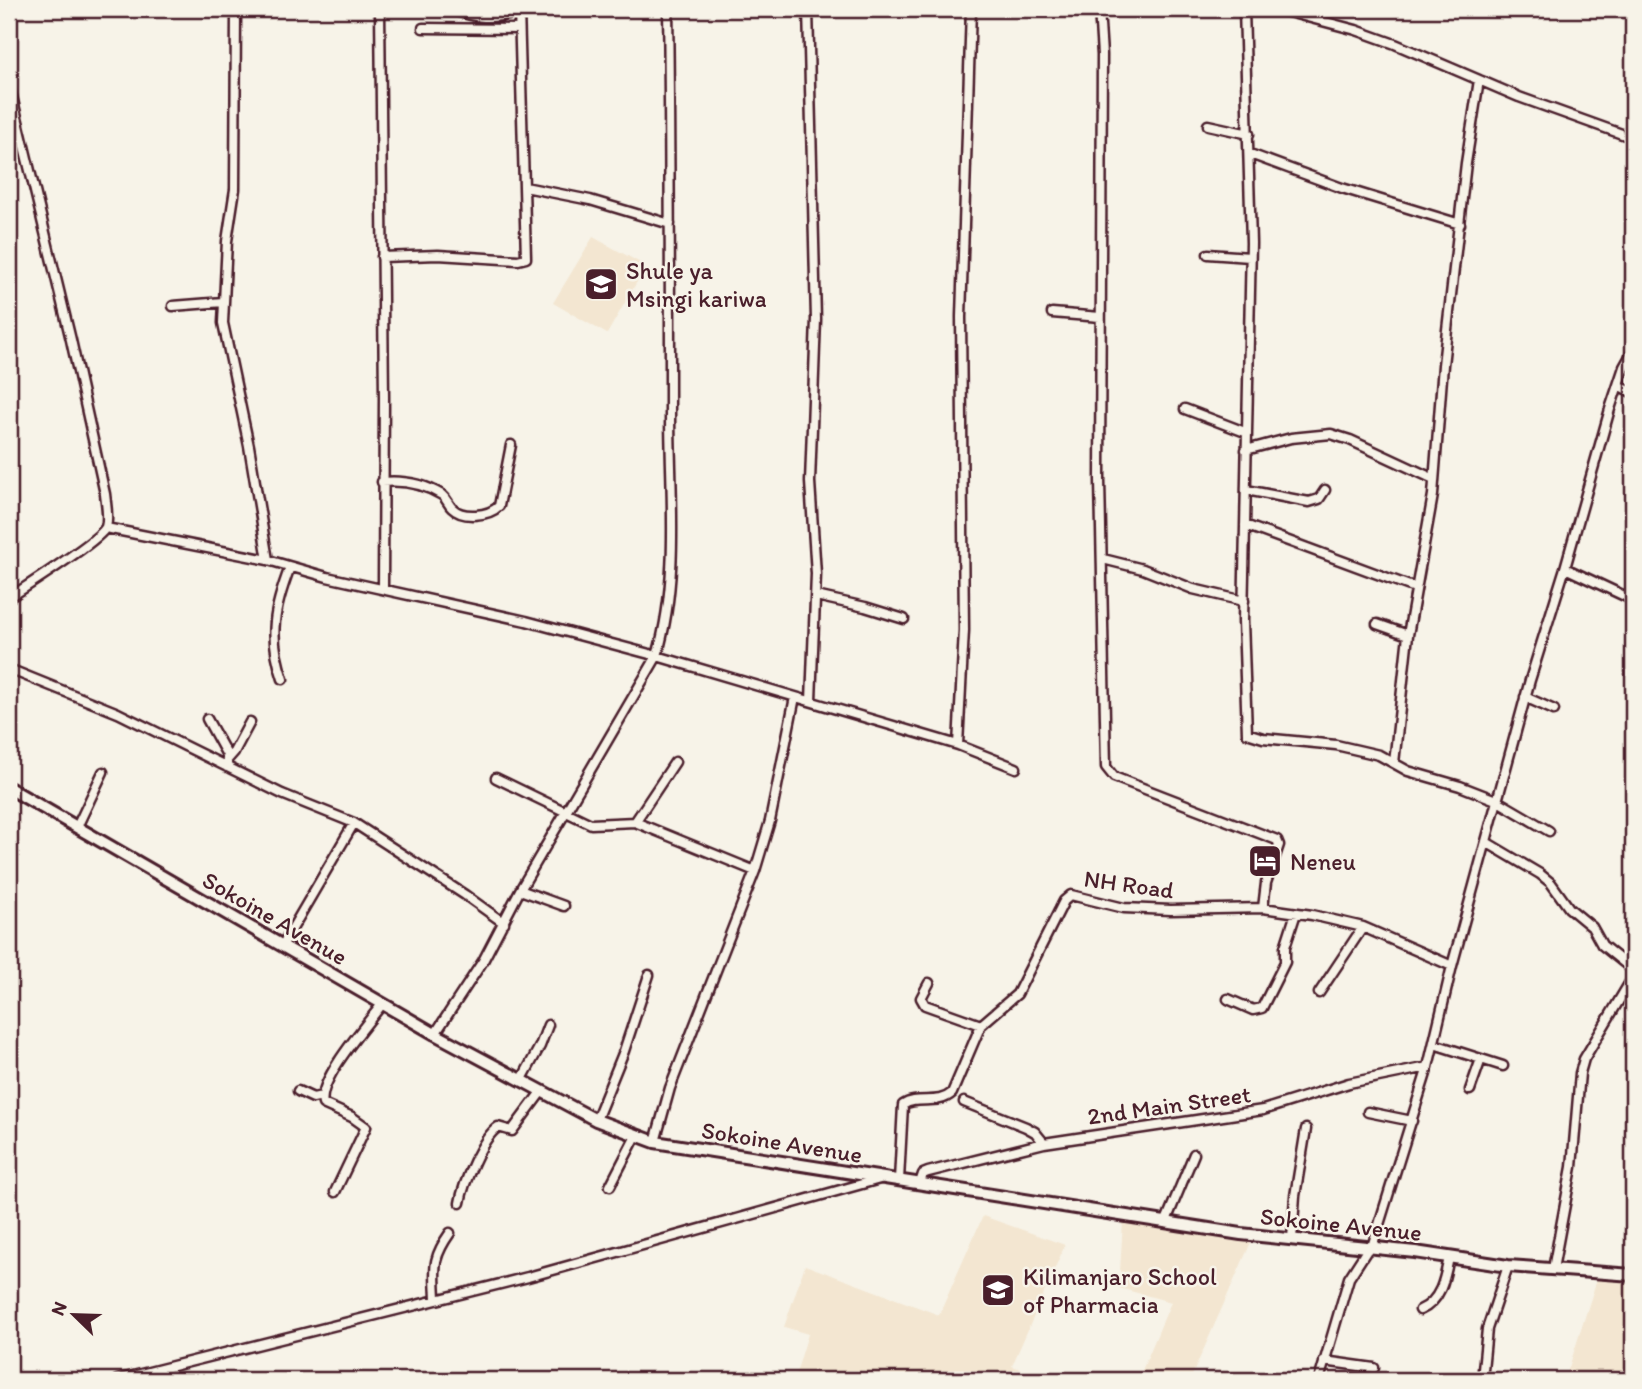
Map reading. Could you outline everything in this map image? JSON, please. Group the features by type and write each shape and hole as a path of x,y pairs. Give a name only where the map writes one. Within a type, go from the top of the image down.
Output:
{"street":[{"path":"236,9 235,189 227,242 223,302 225,337 249,446 268,561"},
{"path":"380,9 383,588"},
{"path":"382,257 438,255 523,260 527,254 519,11 479,18 450,9"},
{"path":"435,1034 483,961 520,890 657,656 667,615 674,506 670,419 668,9"},
{"path":"808,9 816,319 810,482 816,596 811,701"},
{"path":"958,745 964,630 962,275 971,9"},
{"path":"1099,9 1102,69 1100,317 1106,767 1114,777 1277,840 1278,850 1266,883 1263,908"},
{"path":"1244,9 1250,154 1244,601 1247,733 1263,738 1318,742 1359,749 1408,771 1496,800 1549,831"},
{"path":"1277,9 1356,30 1395,44 1479,80 1633,138"},
{"path":"423,28 519,29"},
{"path":"1394,763 1408,635 1434,479 1443,365 1466,163 1479,80"},
{"path":"9,84 97,456 105,494 106,528 93,540 9,598"},
{"path":"1209,125 1249,134"},
{"path":"1250,154 1342,188 1460,224"},
{"path":"525,187 590,200 670,224"},
{"path":"1208,254 1250,257"},
{"path":"173,306 223,302"},
{"path":"1052,313 1100,317"},
{"path":"1319,1380 1349,1278 1371,1247 1412,1121 1525,697 1618,385 1633,351"},
{"path":"1618,385 1633,393"},
{"path":"1185,409 1245,432"},
{"path":"1246,450 1291,438 1331,434 1350,440 1434,479"},
{"path":"383,482 407,482 428,488 442,496 454,510 466,515 489,512 499,506 511,445"},
{"path":"1246,490 1310,502 1319,499 1325,490"},
{"path":"1245,525 1415,588"},
{"path":"106,528 268,561 526,621 657,656 958,745 1016,768"},
{"path":"1103,559 1143,569 1193,589 1244,601"},
{"path":"283,679 273,635 275,612 290,567"},
{"path":"1565,568 1633,600"},
{"path":"816,596 904,618"},
{"path":"1377,624 1408,635"},
{"path":"9,669 118,713 319,810 354,823 466,895 504,923"},
{"path":"654,1142 670,1088 755,871 770,821 795,697"},
{"path":"1525,697 1555,710"},
{"path":"207,719 222,743 227,764"},
{"path":"227,764 250,722"},
{"path":"635,822 675,762"},
{"path":"77,827 103,772"},
{"path":"496,778 591,824 635,822 755,871"},
{"name":"Sokoine Avenue","path":"9,788 435,1034 596,1120 654,1142 1241,1234 1371,1247 1507,1266 1633,1275"},
{"path":"282,946 354,823"},
{"path":"1486,842 1541,874 1569,908 1592,927 1602,946 1633,970"},
{"path":"520,890 564,906"},
{"name":"NH Road","path":"898,1180 903,1105 909,1101 946,1097 952,1093 981,1025 1017,994 1064,901 1071,895 1124,908 1263,908 1296,913 1363,927 1452,966"},
{"path":"1228,999 1253,1010 1262,1008 1284,962 1285,947 1296,913"},
{"path":"1319,993 1363,927"},
{"path":"596,1120 624,1051 649,975"},
{"path":"1553,1269 1572,1167 1580,1073 1584,1059 1633,977"},
{"path":"929,983 921,999 925,1005 981,1025"},
{"path":"335,1192 366,1127 352,1116 323,1104 322,1096 343,1056 383,1003"},
{"path":"521,1081 548,1025"},
{"path":"1434,1044 1503,1066"},
{"path":"1470,1090 1481,1059"},
{"name":"2nd Main Street","path":"920,1183 923,1174 928,1172 1044,1143 1264,1110 1349,1083 1428,1067"},
{"path":"298,1091 313,1098 322,1096"},
{"path":"460,1203 463,1185 491,1134 498,1127 512,1131 541,1092"},
{"path":"964,1102 1026,1127 1035,1132 1044,1143"},
{"path":"1368,1112 1412,1121"},
{"path":"1292,1239 1295,1196 1306,1129"},
{"path":"610,1186 636,1136"},
{"path":"1166,1221 1194,1154"},
{"path":"117,1380 528,1277 880,1179"},
{"path":"436,1299 435,1261 439,1248 450,1233"},
{"path":"1420,1310 1435,1299 1445,1277 1449,1257"},
{"path":"1482,1380 1487,1329 1507,1266"},
{"path":"1324,1361 1374,1368"}],"shaded area":[{"path":"593,237 646,266 607,334 553,303"},
{"name":"Kilimanjaro School of Pharmacia","path":"983,1216 1065,1245 1012,1366 1054,1380 794,1380 808,1334 784,1327 805,1265 939,1315"},
{"path":"1123,1221 1252,1240 1190,1380 1138,1380 1171,1302 1119,1288"},
{"path":"1598,1276 1633,1279 1633,1380 1565,1380"}],"place":[{"name":"Shule ya Msingi kariwa","path":"601,284"},
{"name":"Neneu","path":"1265,861"},
{"name":"Kilimanjaro School of Pharmacia","path":"998,1290"}]}
